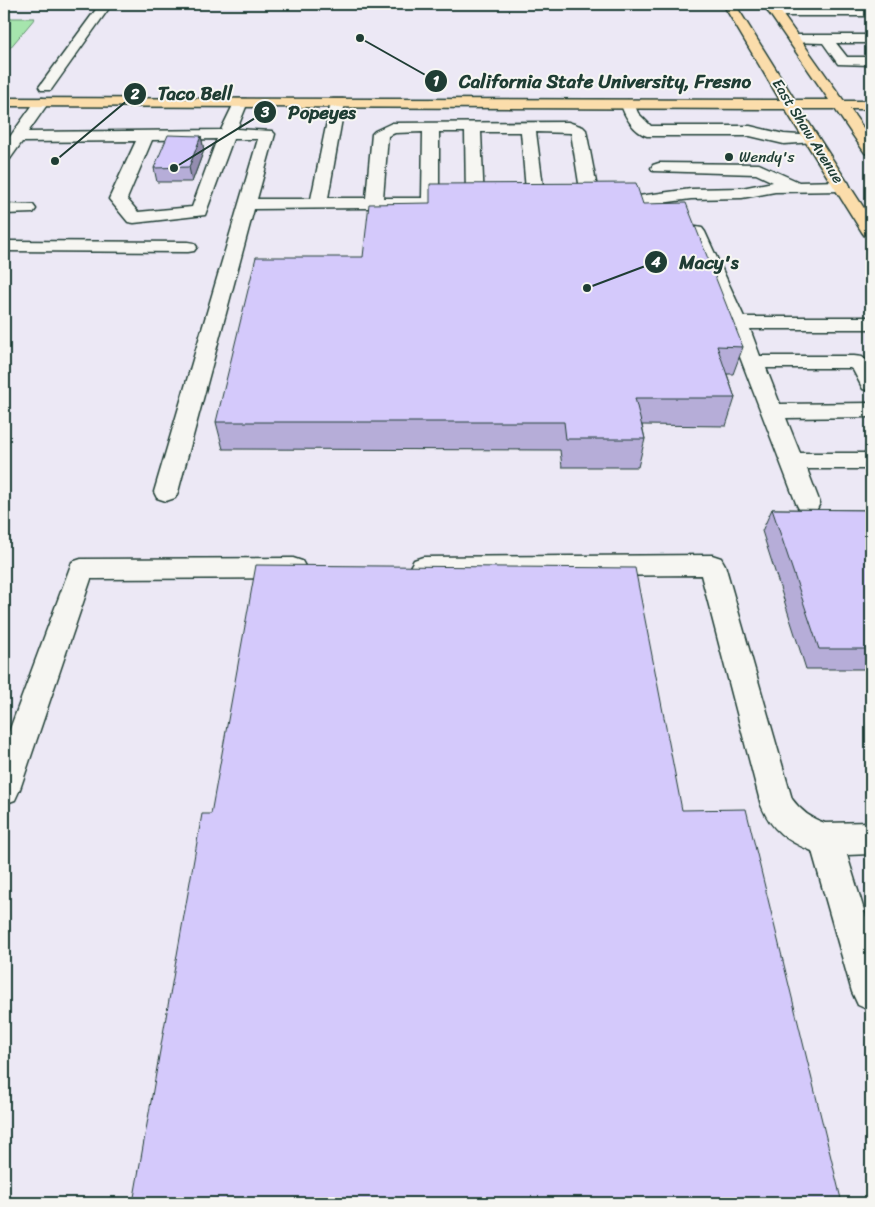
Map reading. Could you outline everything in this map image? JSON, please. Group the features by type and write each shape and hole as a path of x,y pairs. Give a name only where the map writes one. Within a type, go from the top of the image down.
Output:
{"main road":[{"name":"East Shaw Avenue","path":"729,4 772,87 789,104 871,232"},
{"path":"772,8 794,39 834,88 839,105 871,150"},
{"path":"29,87 44,95 240,102 871,105"},
{"path":"4,102 44,95 65,87"},
{"path":"772,87 834,88"},
{"path":"338,102 357,95 458,94 503,89"},
{"path":"240,102 267,94 299,94 316,90"}],"street":[{"path":"4,156 106,4"},
{"path":"772,8 864,12 856,4"},
{"path":"844,39 827,16 871,16"},
{"path":"794,39 871,40"},
{"path":"827,39 843,61 871,61"},
{"path":"146,136 118,199 134,218 199,211 240,102"},
{"path":"319,203 338,102"},
{"path":"628,104 631,114 647,131 659,168 659,198"},
{"path":"528,127 536,202"},
{"path":"374,204 380,134 392,128 568,127 578,130 591,202"},
{"path":"430,203 431,128"},
{"path":"473,128 474,203"},
{"path":"647,131 750,131 784,138 810,139"},
{"path":"17,137 267,134 166,492"},
{"path":"659,168 759,169 794,186"},
{"path":"573,202 631,202 691,194 742,193 774,187 842,186"},
{"path":"659,198 688,216 737,323 808,503"},
{"path":"518,203 554,202"},
{"path":"248,204 492,203"},
{"path":"4,209 26,209"},
{"path":"4,246 188,247"},
{"path":"737,323 871,323"},
{"path":"751,362 854,362 862,366 871,384"},
{"path":"771,411 871,410"},
{"path":"792,461 871,461"},
{"path":"403,567 712,565 777,805 784,817 810,835 825,839 871,838"},
{"path":"4,789 81,569 323,568"},
{"path":"825,839 871,992"}],"green space":[{"path":"4,18 35,18 4,55"}],"building":[{"path":"168,135 201,136 189,167 154,168"},
{"path":"636,183 643,204 686,203 743,347 717,346 735,398 635,398 645,439 566,439 564,422 216,422 256,257 363,257 369,204 430,203 430,184"},
{"path":"772,509 871,510 871,649 819,649"},
{"path":"256,565 635,568 682,810 746,809 842,1203 133,1203 202,814 211,814"}],"place":[{"name":"California State University, Fresno","path":"360,38"},
{"name":"Wendy's","path":"729,157"},
{"name":"Taco Bell","path":"55,161"},
{"name":"Popeyes","path":"174,168"},
{"name":"Macy's","path":"587,288"}]}
